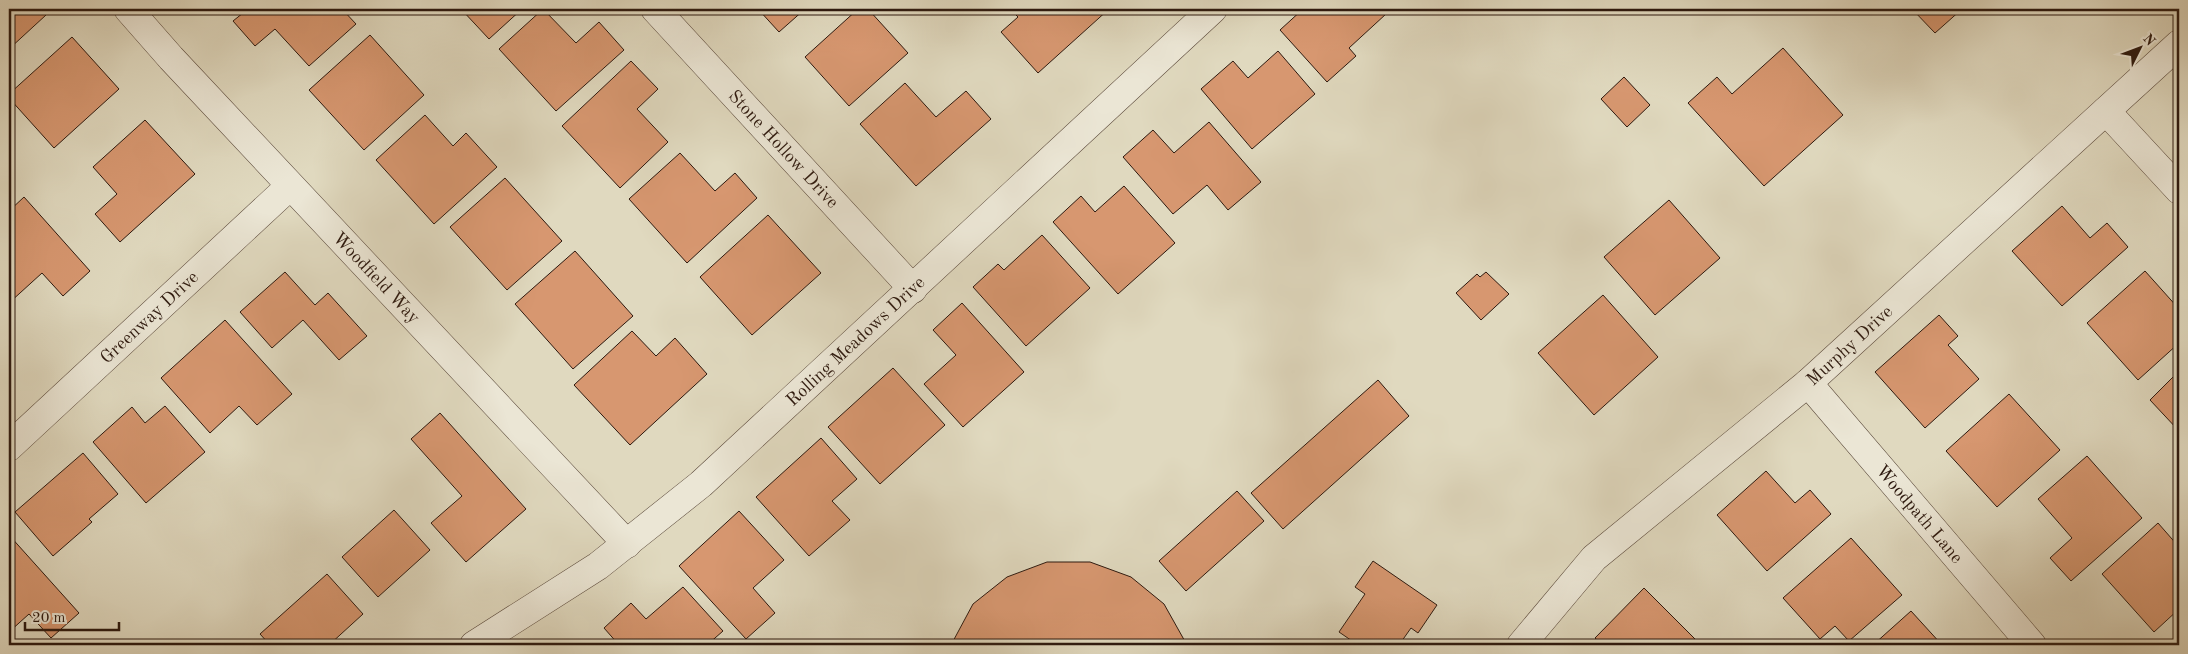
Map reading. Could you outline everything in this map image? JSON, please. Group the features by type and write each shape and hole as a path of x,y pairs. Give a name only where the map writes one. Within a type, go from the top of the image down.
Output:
{"street":[{"name":"Woodfield Way","path":"128,9 290,186 627,544"},
{"name":"Stone Hollow Drive","path":"655,9 913,289"},
{"name":"Rolling Meadows Drive","path":"474,645 598,566 701,484 913,289 1209,10"},
{"name":"Murphy Drive","path":"1521,645 1594,558 1808,383 2179,44"},
{"path":"2106,111 2179,190"},
{"name":"Greenway Drive","path":"9,447 290,186"},
{"name":"Woodpath Lane","path":"1808,383 2032,645"}],"building":[{"path":"9,9 40,9 46,15 9,49"},
{"path":"248,9 342,9 356,24 309,66 275,29 255,46 233,21"},
{"path":"461,9 522,9 489,39"},
{"path":"543,9 576,43 599,22 624,50 556,111 499,49"},
{"path":"758,9 805,9 779,32"},
{"path":"858,9 868,9 908,53 849,106 805,57"},
{"path":"1010,9 1109,9 1038,73 1001,32 1018,17"},
{"path":"1303,9 1381,9 1386,14 1349,48 1356,56 1327,82 1280,30"},
{"path":"1912,9 1962,9 1935,33"},
{"path":"370,35 424,95 364,150 309,90"},
{"path":"72,37 119,89 54,148 9,98 9,94"},
{"path":"1783,48 1843,115 1764,186 1688,103 1717,77 1732,94"},
{"path":"1278,51 1315,94 1252,149 1201,89 1233,61 1248,78"},
{"path":"631,61 658,89 637,109 668,142 620,188 562,126"},
{"path":"1624,77 1650,105 1627,127 1601,99"},
{"path":"905,83 936,117 966,91 991,119 916,186 860,124"},
{"path":"425,115 453,146 466,133 497,167 434,224 376,160"},
{"path":"145,120 195,174 120,242 95,214 117,194 93,167"},
{"path":"1209,122 1261,182 1228,210 1207,185 1173,214 1123,157 1153,130 1174,153"},
{"path":"680,153 715,191 735,173 757,198 687,263 629,199"},
{"path":"505,178 562,241 507,290 450,227"},
{"path":"1124,186 1175,243 1118,294 1053,222 1081,196 1095,212"},
{"path":"24,197 90,271 63,296 42,273 9,303 9,211"},
{"path":"1669,200 1720,258 1655,315 1604,257"},
{"path":"2062,206 2090,238 2107,223 2128,247 2062,306 2012,251"},
{"path":"768,215 821,273 752,335 700,277"},
{"path":"1042,235 1090,288 1026,346 973,287 998,264 1004,270"},
{"path":"575,251 633,316 573,369 515,304"},
{"path":"2145,271 2179,309 2179,343 2138,380 2087,323"},
{"path":"285,272 315,305 328,293 367,336 339,360 303,320 272,348 240,312"},
{"path":"1486,272 1509,294 1481,320 1456,293 1477,274 1480,277"},
{"path":"1603,295 1658,357 1594,415 1538,353"},
{"path":"962,303 1024,372 963,427 924,384 956,355 933,330"},
{"path":"1939,315 1958,336 1948,345 1979,379 1925,428 1875,372"},
{"path":"225,320 292,394 257,425 239,406 210,433 161,378"},
{"path":"632,331 656,356 675,338 707,374 630,445 574,385"},
{"path":"893,368 945,425 880,484 828,427"},
{"path":"2179,371 2179,431 2150,400"},
{"path":"1378,380 1409,416 1283,529 1251,493"},
{"path":"2009,394 2060,450 1997,507 1946,451"},
{"path":"165,406 205,452 146,503 93,442 132,407 145,423"},
{"path":"440,413 526,509 466,562 431,523 462,496 411,439"},
{"path":"821,438 857,479 832,501 850,520 809,556 756,497"},
{"path":"83,453 118,494 89,519 92,522 53,556 15,512"},
{"path":"2087,456 2142,518 2071,581 2050,558 2072,538 2038,499"},
{"path":"1766,471 1795,503 1810,490 1831,514 1767,571 1717,515"},
{"path":"1237,491 1264,521 1186,591 1159,561"},
{"path":"394,510 430,550 378,597 342,557"},
{"path":"739,511 784,560 753,588 775,613 746,639 679,566"},
{"path":"2158,523 2179,547 2179,609 2154,632 2102,574"},
{"path":"9,535 79,613 51,638 29,614 9,632"},
{"path":"1851,538 1902,595 1849,641 1835,626 1820,639 1783,598"},
{"path":"1373,561 1437,605 1418,633 1411,628 1399,645 1358,645 1339,632 1365,594 1355,587"},
{"path":"1047,562 1090,562 1131,577 1164,604 1187,645 951,645 973,604 1007,577"},
{"path":"327,574 363,614 329,645 270,645 260,634"},
{"path":"683,587 723,631 707,645 619,645 604,628 631,603 646,619"},
{"path":"1644,588 1701,645 1603,645 1595,638"},
{"path":"1911,611 1942,645 1873,645"}]}
